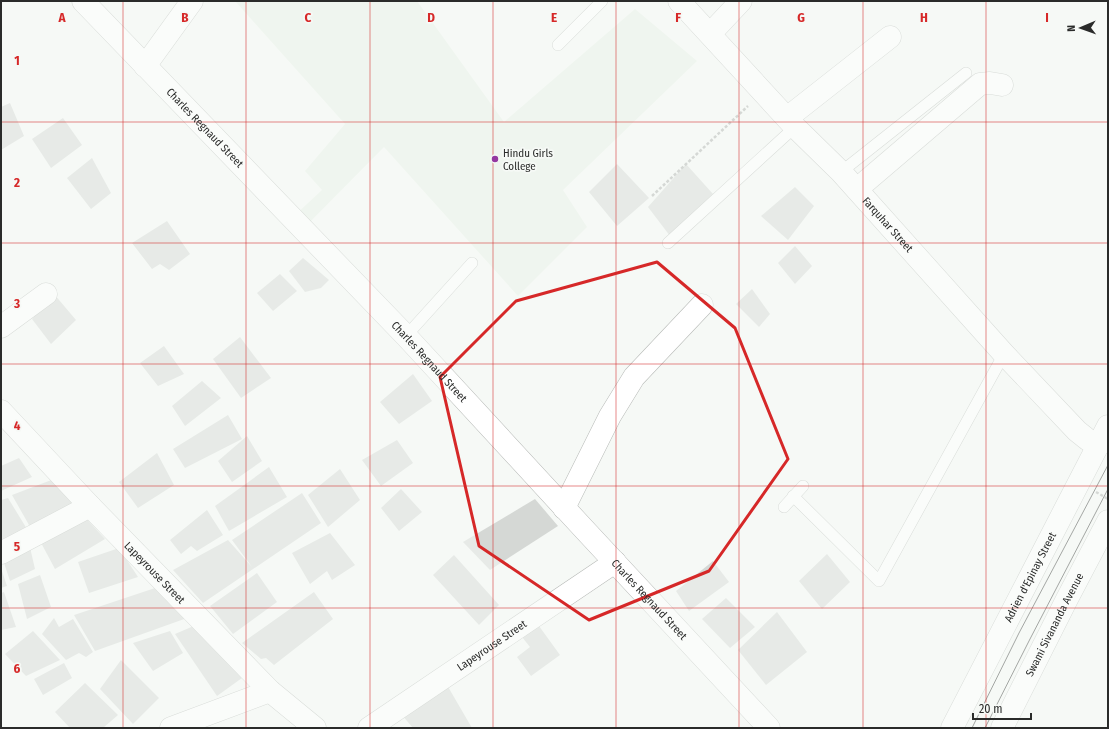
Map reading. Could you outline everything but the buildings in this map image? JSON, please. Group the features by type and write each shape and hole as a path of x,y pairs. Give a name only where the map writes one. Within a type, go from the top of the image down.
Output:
{"street":[{"name":"Charles Regnaud Street","path":"83,1 406,336 769,728"},
{"path":"145,66 192,1"},
{"name":"Farquhar Street","path":"679,1 791,122 841,172 1004,354 1077,430 1098,446"},
{"path":"710,34 740,1"},
{"path":"791,122 890,37"},
{"path":"856,189 980,84 990,82 1002,85"},
{"path":"1,327 46,294"},
{"path":"564,508 610,416 634,377 702,305"},
{"name":"Lapeyrouse Street","path":"1,411 90,506 270,691 315,728"},
{"name":"Adrien d'Epinay Street","path":"952,728 1108,426"},
{"path":"1,553 90,506"},
{"name":"Swami Sivananda Avenue","path":"1002,728 1108,521"},
{"name":"Lapeyrouse Street","path":"369,728 615,562"},
{"path":"171,728 270,691"}],"lane":[{"path":"558,45 602,1"},
{"path":"841,172 966,73"},
{"path":"668,242 791,122"},
{"path":"406,336 472,263"},
{"path":"793,496 879,581 1004,354"},
{"path":"784,507 802,486"}],"path":[{"path":"652,196 763,92"}],"highlighted area":[{"path":"657,262 735,328 788,459 709,571 589,620 479,546 440,377 516,301"}],"shaded area":[{"name":"Hindu Girls College","path":"235,1 417,1 504,122 635,9 697,61 563,190 587,227 518,296 384,147 303,229 293,217 322,190 305,171 345,124"}],"tram line":[{"path":"972,728 1019,633 1108,465"},
{"path":"985,728 1108,489"}],"place":[{"name":"Hindu Girls College","path":"495,159"}]}
